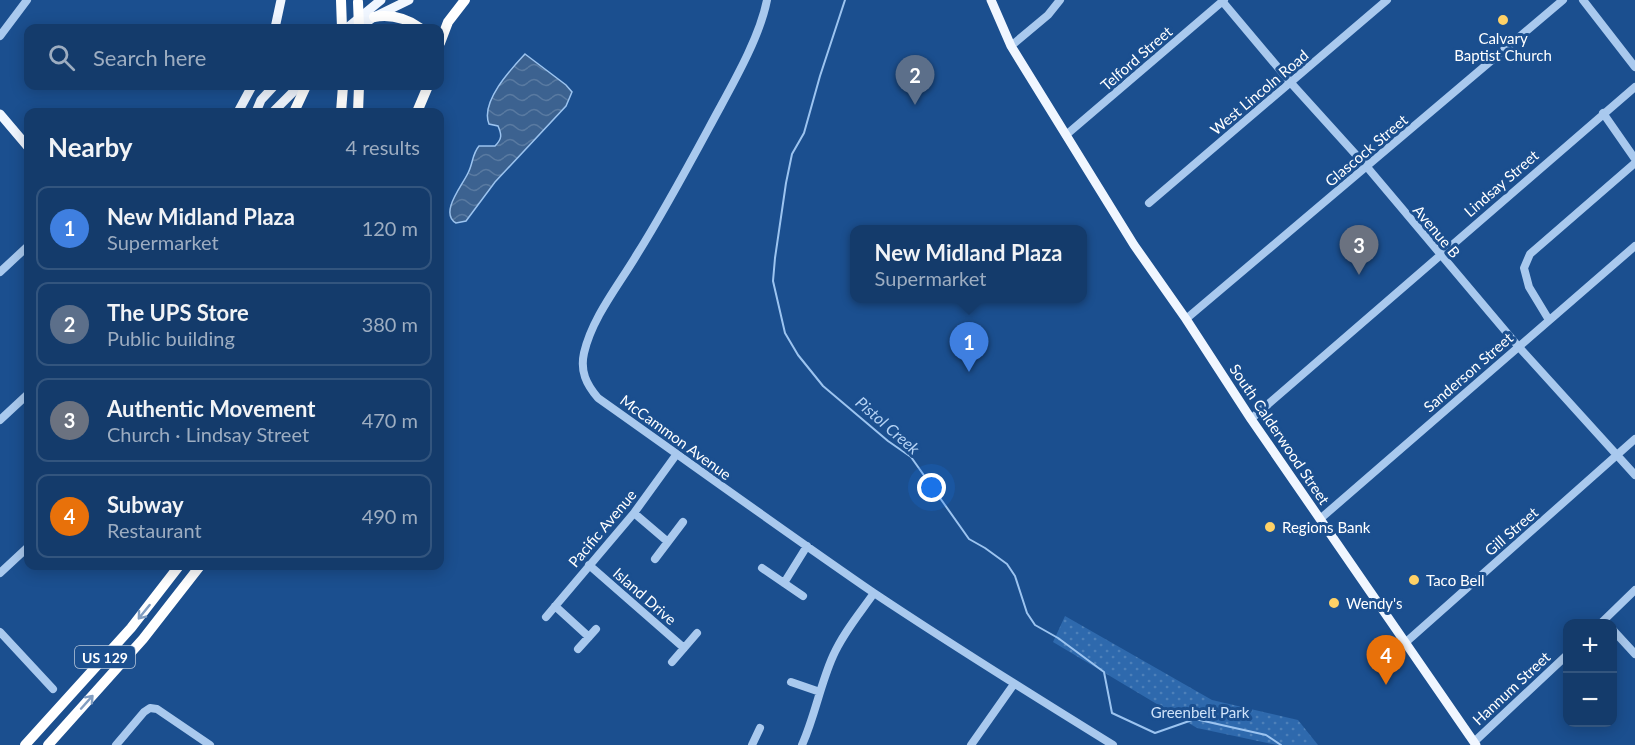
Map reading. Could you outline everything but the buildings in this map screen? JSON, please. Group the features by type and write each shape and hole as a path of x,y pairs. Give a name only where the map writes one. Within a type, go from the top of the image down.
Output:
{"highway":[{"path":"341,0 342,24"},
{"path":"444,32 448,22 465,0"},
{"path":"358,1 358,24"},
{"path":"374,17 401,18 412,24"},
{"path":"296,108 304,90"},
{"path":"341,108 343,90"},
{"path":"357,108 359,90"},
{"path":"419,108 426,90"},
{"name":"US 129","path":"25,745 131,628 177,570"},
{"name":"US 129","path":"48,745 143,639 197,570"},
{"path":"34,745 49,727 57,710"}],"main road":[{"path":"275,24 281,0"},
{"path":"352,24 381,0"},
{"path":"364,24 409,0"},
{"name":"South Calderwood Street","path":"991,0 1011,46 1134,245 1475,744"},
{"path":"240,108 250,90"},
{"path":"258,108 269,90"},
{"path":"277,108 295,90"},
{"path":"0,114 4,125 24,143"}],"street":[{"path":"0,36 27,0"},
{"name":"McCammon Avenue","path":"768,0 735,80 643,246 605,306 584,352 582,370 589,388 598,398 676,455 874,593 1113,745"},
{"path":"1011,46 1048,15 1060,0"},
{"name":"West Lincoln Road","path":"1149,203 1387,0"},
{"name":"Glascock Street","path":"1186,319 1563,0"},
{"path":"1583,0 1635,67"},
{"name":"Avenue B","path":"1223,1 1518,346 1635,475"},
{"name":"Telford Street","path":"1066,135 1223,1"},
{"name":"Lindsay Street","path":"1251,419 1635,87"},
{"path":"1549,320 1528,287 1524,268 1530,254 1635,161 1603,113"},
{"name":"Sanderson Street","path":"1320,519 1635,246"},
{"path":"0,272 24,250"},
{"path":"0,420 24,398"},
{"name":"Gill Street","path":"1405,643 1635,439"},
{"name":"Pacific Avenue","path":"546,617 634,513 676,455"},
{"path":"634,513 668,542"},
{"path":"655,559 683,522"},
{"path":"784,584 807,546"},
{"path":"0,573 24,551"},
{"name":"Island Drive","path":"589,565 684,648"},
{"path":"762,568 803,596"},
{"path":"1607,619 1635,590"},
{"path":"802,745 811,725 824,677 842,639 874,593"},
{"path":"555,606 589,637"},
{"path":"578,649 596,629"},
{"path":"0,632 53,689"},
{"path":"672,662 697,633"},
{"path":"1617,634 1635,654"},
{"name":"Hannum Street","path":"1475,744 1563,659"},
{"path":"791,682 820,692"},
{"path":"971,745 1014,684"},
{"path":"116,745 150,708 157,709 210,745"},
{"path":"755,744 760,728"}],"green space":[{"name":"Greenbelt Park","path":"1065,616 1212,700 1298,720 1318,745 1277,745 1197,728 1053,642"}],"water":[{"path":"525,54 572,92 566,106 495,182 466,221 456,223 451,219 451,206 470,170 477,149 479,146 495,146 500,139 498,126 489,124 487,115 493,96 498,86"}],"waterway":[{"name":"Pistol Creek","path":"845,0 804,133 792,154 786,183 773,281 785,333 798,355 823,386 888,441 911,457 969,539 1007,564 1015,576 1027,613 1035,625 1058,638 1104,672 1112,713 1155,733 1195,719 1266,735 1281,745"}],"place":[{"name":"Calvary Baptist Church","path":"1503,20"},
{"name":"The UPS Store","path":"915,105"},
{"name":"Authentic Movement","path":"1359,275"},
{"name":"New Midland Plaza","path":"969,372"},
{"name":"Regions Bank","path":"1270,527"},
{"name":"Taco Bell","path":"1414,580"},
{"name":"Wendy's","path":"1334,603"},
{"name":"Subway","path":"1386,685"}]}
